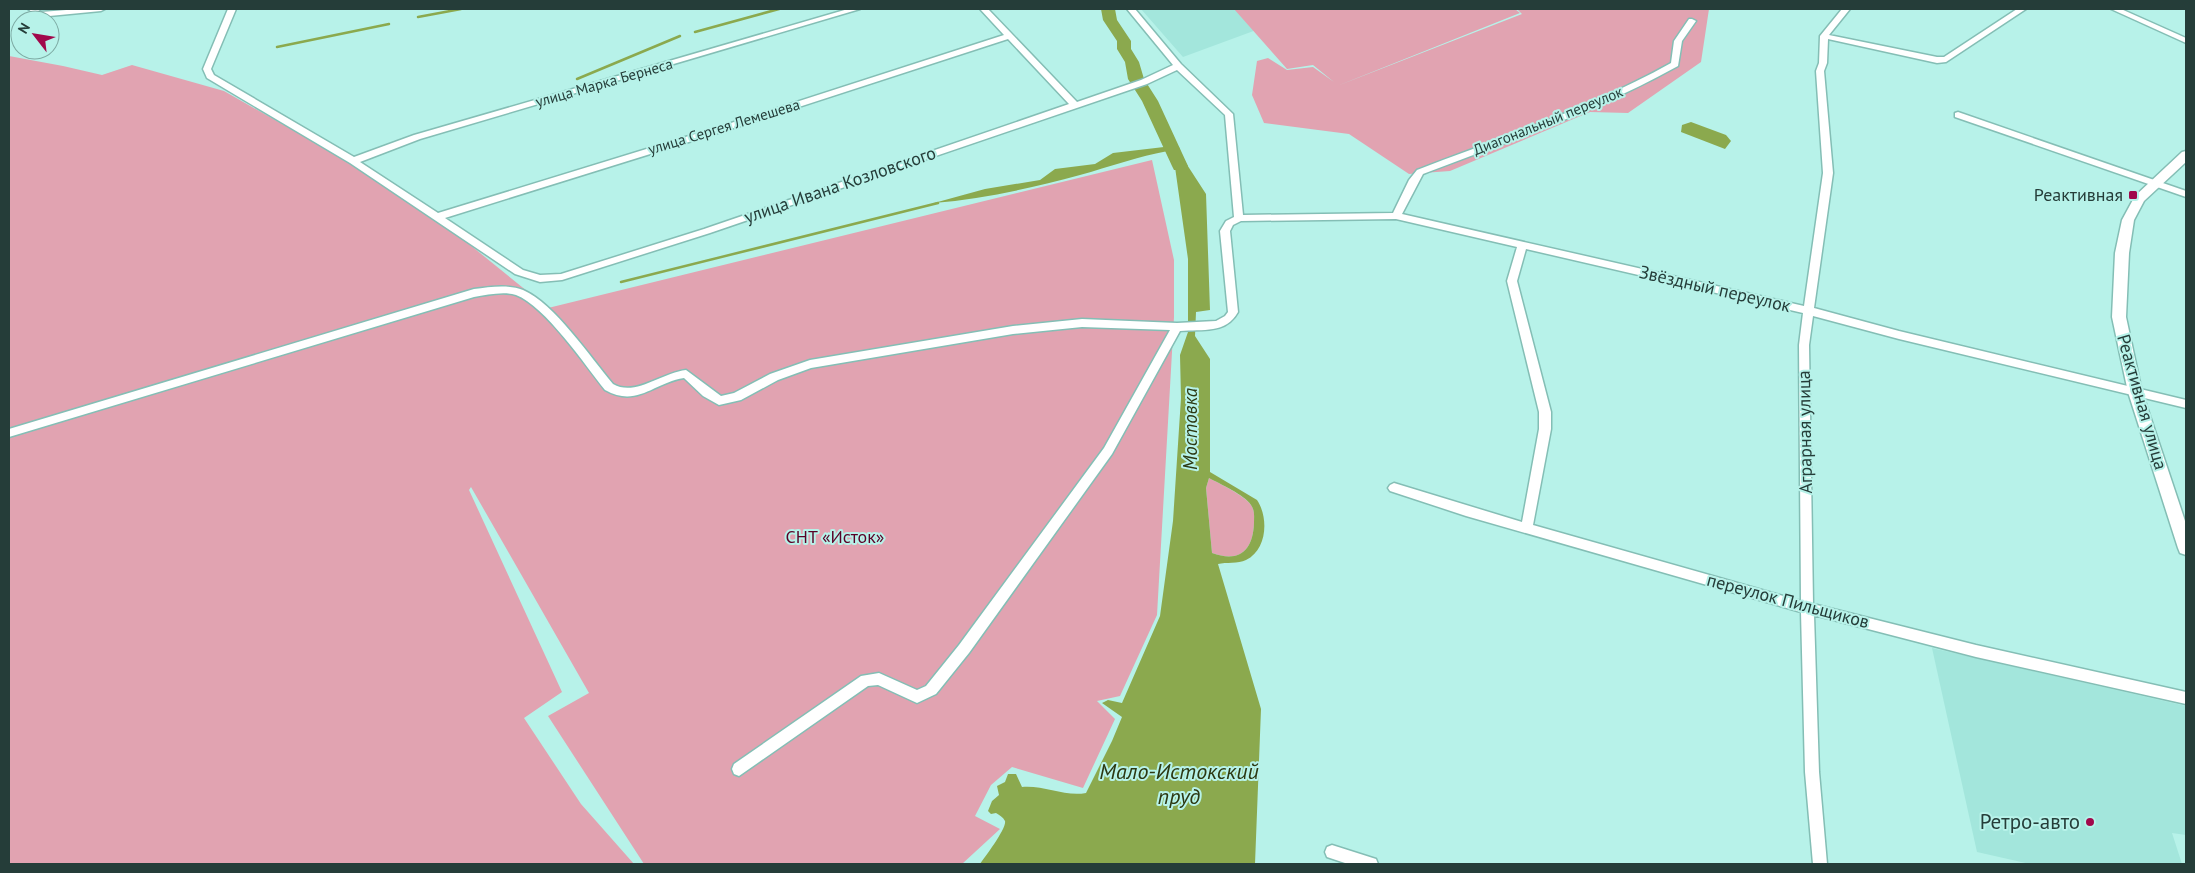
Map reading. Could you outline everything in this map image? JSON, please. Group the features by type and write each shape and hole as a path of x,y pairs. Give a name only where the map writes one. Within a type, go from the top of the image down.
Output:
{"main road":[{"name":"Реактивная улица","path":"2186,155 2139,199 2128,220 2122,252 2119,317 2135,392 2186,548"}],"street":[{"path":"32,9 39,15 101,9"},
{"path":"232,9 207,69 210,76 353,160 437,216"},
{"name":"улица Марка Бернеса","path":"353,160 418,137 856,9"},
{"path":"984,9 1075,105"},
{"path":"9,433 330,335 474,293 491,291 520,292 539,304 609,388 616,393 630,395 675,374 686,374 707,394 720,400 737,397 774,377 810,364 1013,330 1082,323 1181,327 1218,325 1229,319 1233,312 1225,231 1228,223 1239,218 1229,114 1178,66 1131,9"},
{"path":"1846,9 1824,36 1937,60 1946,59 2022,9"},
{"path":"2116,9 2186,41"},
{"name":"Диагональный переулок","path":"1396,216 1420,172 1584,108 1644,82 1675,64 1678,41 1692,21"},
{"name":"улица Сергея Лемешева","path":"437,216 734,125 1010,36"},
{"name":"Аграрная улица","path":"1820,864 1812,772 1807,608 1804,345 1828,174 1820,71 1823,63 1824,36"},
{"name":"улица Ивана Козловского","path":"437,216 519,272 532,278 545,280 562,277 707,230 1144,82 1178,66"},
{"path":"1958,115 2186,194"},
{"name":"Звёздный переулок","path":"1239,218 1396,216 1810,311 1898,335 2109,384 2186,404"},
{"path":"1522,246 1512,281 1546,412 1545,429 1527,527"},
{"path":"739,769 866,680 879,680 917,697 931,690 982,625 1108,451 1181,327"},
{"name":"переулок Пильщиков","path":"1394,488 1466,511 1807,608 1976,651 2186,698"},
{"path":"1332,852 1371,864"}],"shaded area":[{"path":"1141,9 1246,9 1259,29 1183,57"},
{"path":"1932,648 2186,706 2186,835 2172,833 2182,864 2030,864 1977,852"}],"green space":[{"path":"1234,9 1515,9 1520,13 1337,86 1522,14 1517,9 1709,9 1701,62 1628,113 1590,112 1450,171 1409,174 1349,134 1264,123 1252,95 1257,61 1268,58 1287,70 1313,67 1334,82 1313,65 1287,69"},
{"name":"СНТ «Исток»","path":"9,56 10,60 31,60 102,75 132,65 224,91 342,158 459,236 548,308 1152,160 1174,260 1174,317 1157,615 1120,696 1097,701 1115,719 1083,788 1012,767 991,785 975,816 1000,829 962,864 644,864 548,716 589,693 471,487 469,490 562,692 524,718 581,804 634,864 9,864"},
{"path":"1209,478 1243,497 1253,509 1254,523 1251,541 1243,552 1237,555 1222,556 1212,553 1206,488"}],"water":[{"path":"1691,122 1726,135 1731,141 1725,149 1681,132 1682,125"},
{"name":"Мало-Истокский пруд","path":"1168,142 1179,147 1182,157 1206,194 1210,310 1196,312 1195,336 1210,359 1210,472 1257,500 1263,516 1264,533 1262,541 1253,555 1243,561 1218,564 1261,709 1255,864 980,864 1005,825 1005,821 1001,816 996,813 991,814 988,811 992,801 999,795 997,786 1005,782 1008,774 1016,774 1022,787 1078,794 1086,793 1122,717 1102,703 1108,700 1122,703 1160,616 1173,521 1181,398 1180,355 1188,332 1188,259 1174,160 1168,151 1026,189 971,199 934,203 985,189 1040,180 1055,169 1095,164 1113,153 1164,147","holes":["1209,478 1243,497 1253,509 1254,523 1251,541 1243,552 1237,555 1222,556 1212,553 1206,488"]}],"waterway":[{"path":"418,17 461,9"},
{"path":"695,32 779,9"},
{"name":"Мостовка","path":"1108,9 1110,20 1124,41 1124,49 1132,62 1136,79 1150,101 1180,166"},
{"path":"277,47 389,24"},
{"path":"577,79 680,36"},
{"path":"621,282 938,203"}],"place":[{"name":"Реактивная","path":"2133,195"},
{"name":"Ретро-авто","path":"2090,822"}]}
